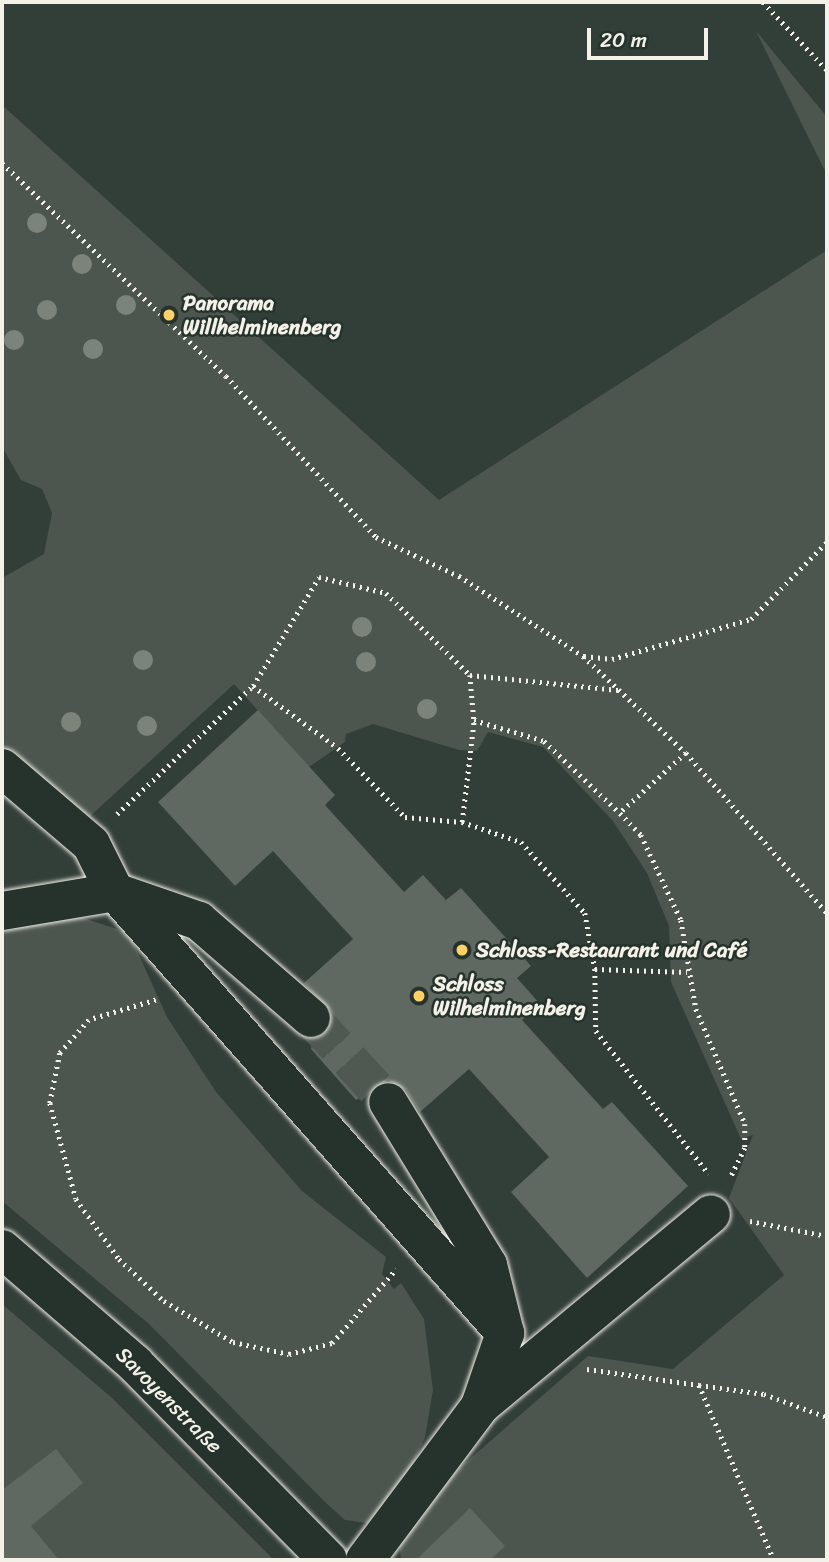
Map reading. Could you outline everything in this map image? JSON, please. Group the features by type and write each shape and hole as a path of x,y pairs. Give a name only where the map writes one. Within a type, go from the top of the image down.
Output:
{"street":[{"path":"2,768 91,844 115,892 505,1333"},
{"path":"14,908 115,892 199,921 311,1018"},
{"path":"388,1102 488,1265 505,1333 480,1406"},
{"path":"365,1560 480,1406 711,1214"},
{"name":"Savoyenstraße","path":"2,1249 135,1364 328,1560"}],"path":[{"path":"763,2 827,70"},
{"path":"2,163 226,376 376,537 538,622 583,656 686,753 827,913"},
{"path":"583,656 612,659 751,619 827,542"},
{"path":"91,844 253,686 319,577 386,593 470,675 619,690"},
{"path":"462,822 474,720 470,675"},
{"path":"253,686 338,748 405,817 462,822 521,842 584,913 595,969 596,1031 708,1168 711,1214"},
{"path":"474,720 544,741 641,835 681,920 687,972 745,1124 745,1148 711,1214"},
{"path":"620,813 686,753"},
{"path":"595,969 687,972"},
{"path":"199,987 89,1020 60,1054 50,1103 58,1152 76,1199 119,1259 164,1301 233,1342 304,1353 332,1343 422,1239"},
{"path":"711,1214 827,1236"},
{"path":"536,1361 764,1394 827,1417"},
{"path":"699,1385 774,1560"}],"shaded area":[{"path":"756,31 827,117 827,175"},
{"path":"2,105 439,500 827,250 827,1560 401,1560 399,1541 457,1470 588,1356 673,1369 784,1275 729,1198 753,1135 741,1139 671,982 669,926 647,873 613,821 543,747 488,732 477,751 459,750 373,724 346,734 345,742 309,767 234,684 87,819 2,754 2,578 44,554 52,513 42,489 21,480 2,447"},
{"path":"71,914 129,933 167,1017 216,1092 302,1191 386,1257 382,1274 394,1289 401,1283 424,1319 433,1390 425,1437 404,1483 367,1523 345,1520 149,1324 2,1201 2,932"},
{"path":"2,1304 112,1398 274,1560 2,1560"}],"building":[{"name":"Schloss Wilhelminenberg","path":"258,710 335,795 325,805 404,892 423,875 446,900 461,888 531,966 517,978 540,1004 522,1020 603,1109 612,1102 688,1186 587,1278 511,1192 549,1157 469,1069 420,1112 406,1090 388,1080 356,1100 311,1049 313,1039 328,1032 332,1012 304,983 353,939 273,851 235,886 158,802"},
{"path":"56,1449 83,1483 31,1526 59,1560 2,1560 2,1490"},
{"path":"470,1508 505,1546 490,1560 416,1560"}],"tunnel":[{"path":"311,1018 388,1102"}],"place":[{"name":"Panorama Willhelminenberg","path":"169,315"},
{"name":"Schloss-Restaurant und Café","path":"462,950"},
{"name":"Schloss Wilhelminenberg","path":"419,996"}]}
